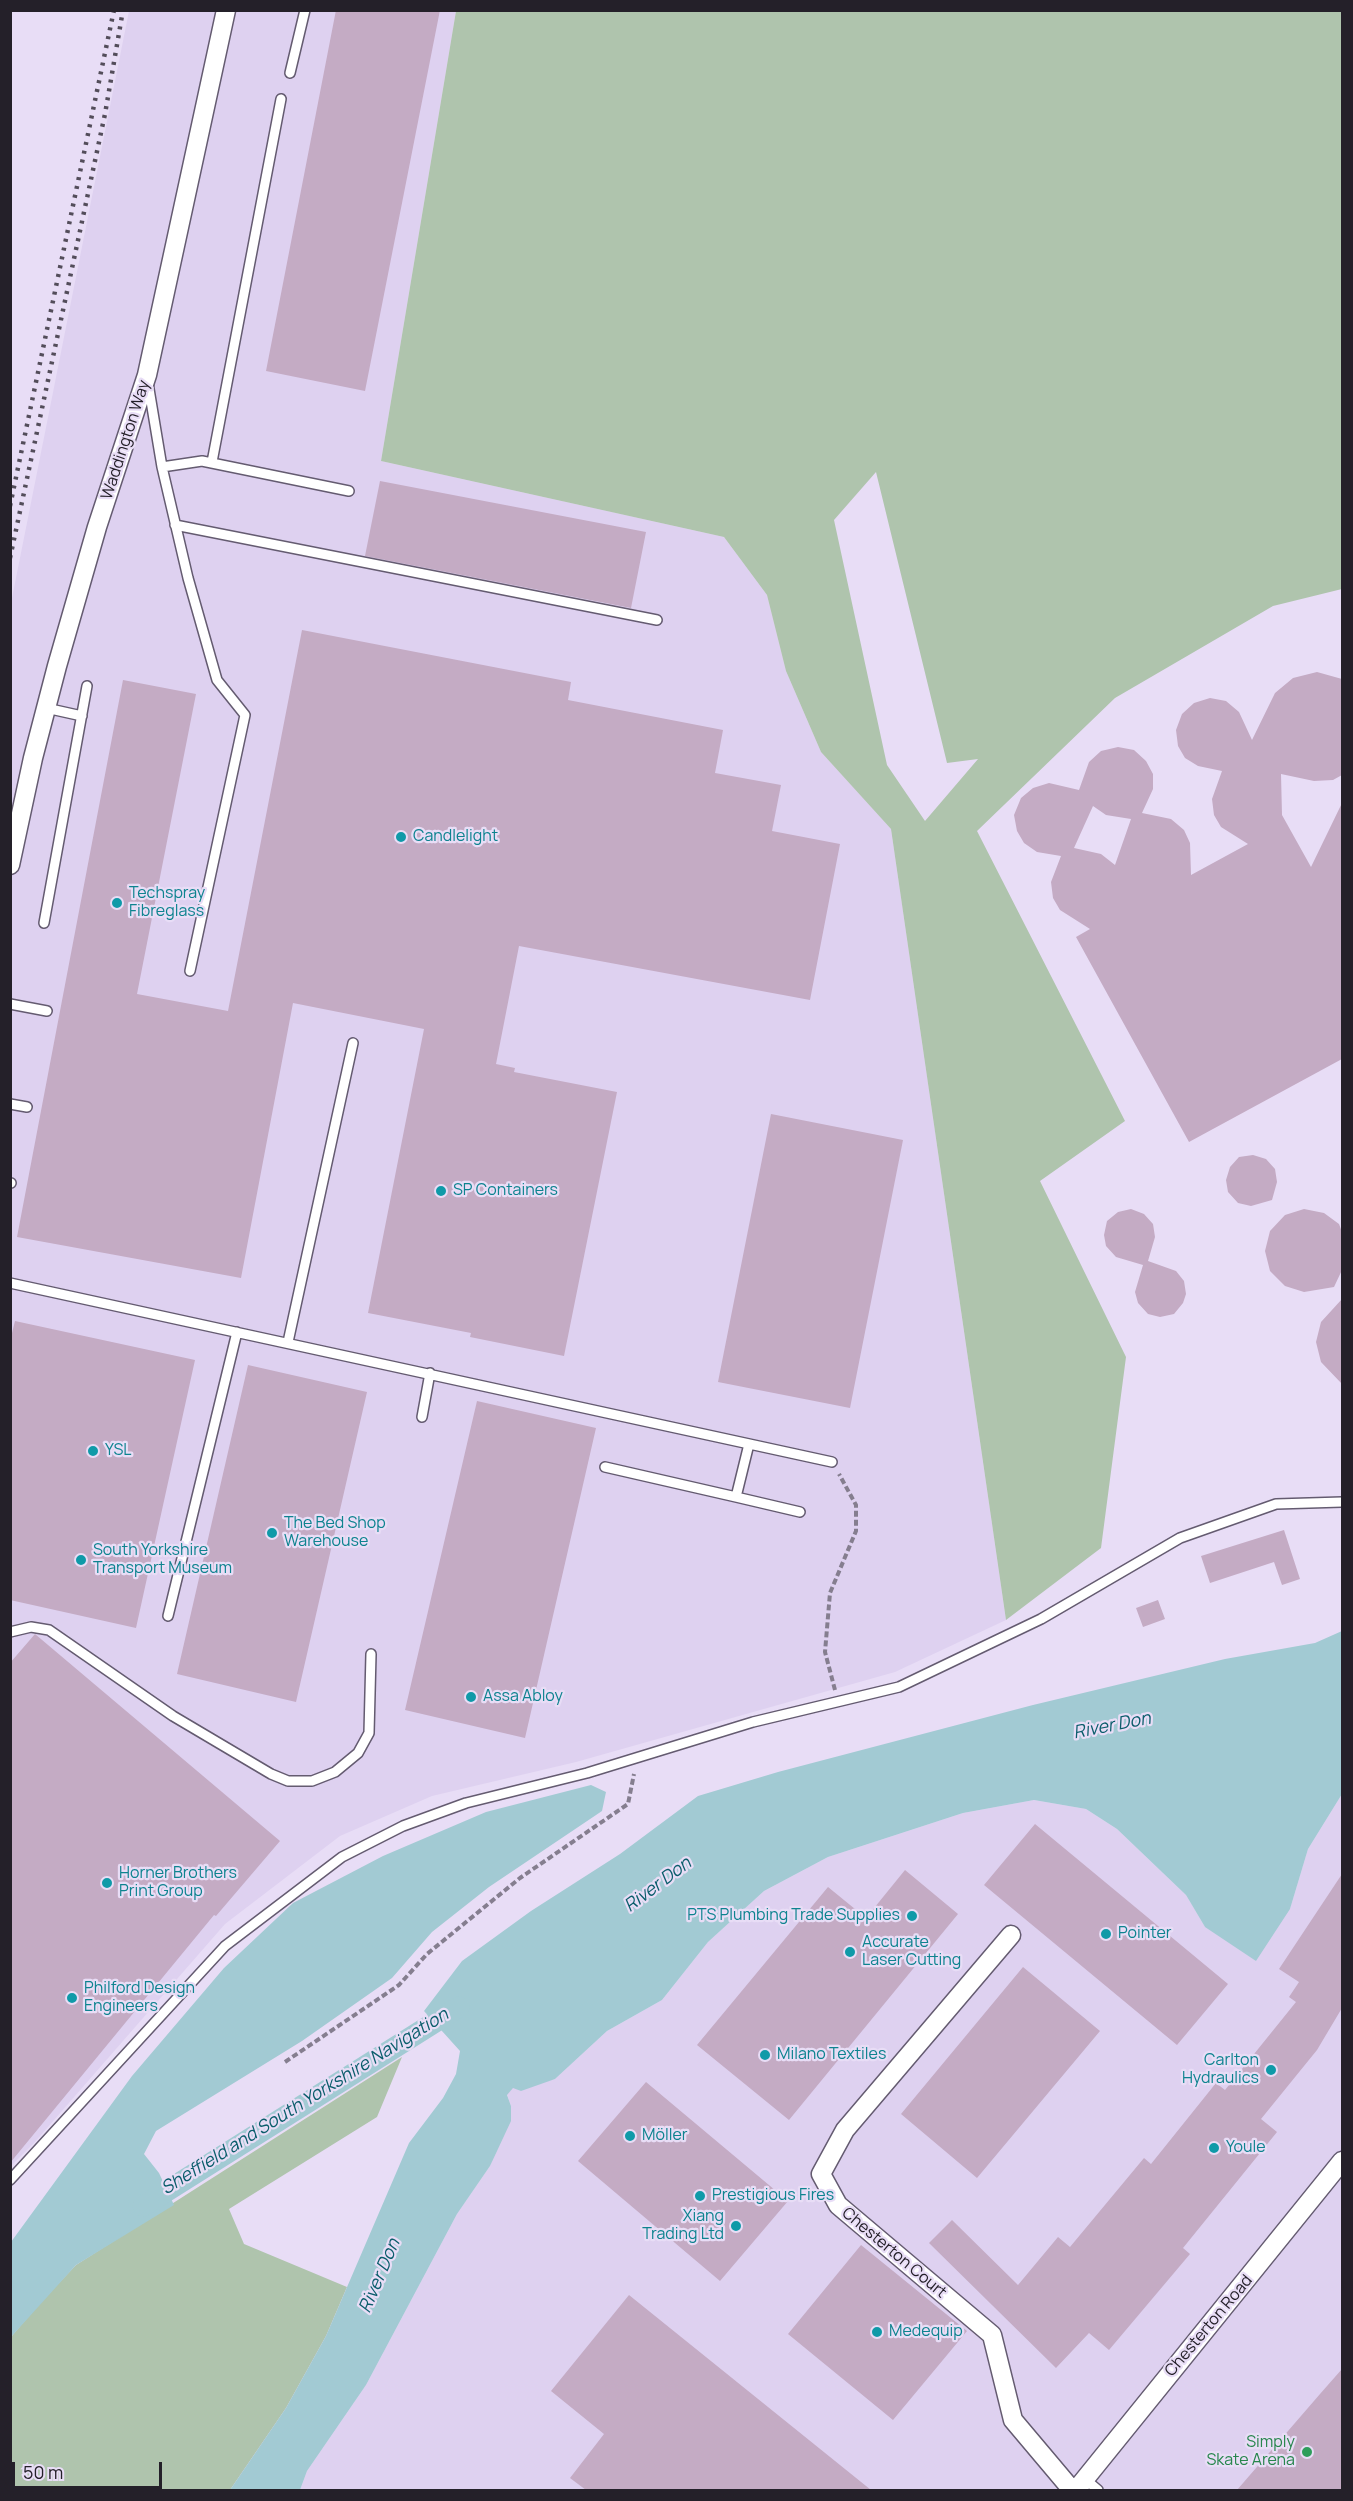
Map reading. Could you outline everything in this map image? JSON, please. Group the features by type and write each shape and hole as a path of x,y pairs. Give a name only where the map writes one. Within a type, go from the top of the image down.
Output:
{"street":[{"name":"Waddington Way","path":"10,865 46,708 97,527 147,375 226,10"},
{"name":"Chesterton Court","path":"1011,1935 845,2130 820,2174 838,2205 992,2335 1013,2420 1027,2440 1083,2488"},
{"name":"Chesterton Road","path":"1083,2488 1342,2161"}],"lane":[{"path":"290,72 305,10"},
{"path":"212,462 281,99"},
{"path":"147,375 162,467 217,680 245,715 190,971"},
{"path":"162,467 202,460 349,491"},
{"path":"176,525 657,620"},
{"path":"44,923 87,686"},
{"path":"46,708 82,716"},
{"path":"10,1004 47,1011"},
{"path":"288,1342 353,1043"},
{"path":"10,1104 27,1107"},
{"path":"10,1283 832,1462"},
{"path":"168,1616 237,1332"},
{"path":"422,1417 430,1373"},
{"path":"736,1497 749,1444"},
{"path":"605,1467 800,1512"},
{"path":"10,2180 225,1946 342,1857 403,1826 466,1803 637,1758 753,1722 899,1687 1041,1619 1180,1538 1276,1504 1342,1502"},
{"path":"10,1632 31,1627 49,1630 173,1716 270,1774 288,1781 312,1781 335,1772 358,1753 369,1733 371,1654"}],"path":[{"path":"832,1462 856,1505 856,1531 830,1593 825,1652 838,1702"},
{"path":"285,2062 399,1985 427,1953 520,1878 628,1804 637,1758"}],"shaded area":[{"path":"129,11 456,11 381,461 724,537 767,595 786,671 821,752 891,829 1006,1620 895,1672 576,1762 432,1796 340,1836 225,1924 34,2143 11,2166 11,603"},
{"path":"456,11 1342,11 1342,589 1273,606 1115,698 977,831 1125,1121 1040,1181 1126,1357 1101,1548 1006,1620 891,829 821,752 786,671 767,595 724,537 381,461","holes":["876,472 947,763 978,759 925,821 887,765 834,520"]},
{"path":"1342,1794 1342,2490 300,2490 307,2471 366,2385 457,2214 490,2166 511,2106 507,2094 513,2087 555,2079 607,2031 662,2000 708,1942 764,1891 828,1857 963,1813 1034,1800 1086,1809 1117,1829 1186,1895 1205,1927 1290,1909 1308,1849"},
{"path":"402,2057 377,2117 229,2209 244,2244 347,2287 326,2336 286,2408 230,2490 11,2490 11,2337 37,2306 76,2265"}],"water":[{"name":"River Don","path":"1342,1631 1342,1794 1308,1849 1290,1909 1256,1961 1205,1927 1186,1895 1117,1829 1086,1809 1034,1800 963,1813 828,1857 764,1891 708,1942 662,2000 607,2031 555,2079 521,2091 513,2088 507,2095 511,2106 511,2121 490,2166 457,2214 366,2385 307,2471 300,2490 230,2490 286,2408 326,2336 409,2143 443,2098 456,2074 460,2051 424,2011 462,1961 531,1911 620,1854 698,1796 778,1772 1033,1705 1225,1659 1315,1643"},
{"path":"591,1785 606,1792 602,1811 489,1887 432,1932 392,1978 302,2041 156,2131 144,2154 159,2173 174,2205 76,2265 11,2337 11,2242 132,2076 224,1968 293,1903 383,1856 486,1812"}],"building":[{"path":"336,10 440,10 365,391 266,371"},
{"path":"380,481 646,532 631,608 365,556"},
{"path":"302,630 571,682 568,700 723,730 715,773 781,785 772,831 840,844 810,1000 519,946 496,1064 515,1068 514,1072 617,1092 564,1356 470,1337 471,1333 368,1313 424,1029 293,1003 241,1278 17,1237 123,680 196,694 137,994 228,1011"},
{"path":"1317,672 1342,679 1342,775 1333,780 1314,781 1281,774 1282,815 1311,867 1342,803 1342,1059 1189,1142 1076,937 1090,929 1060,910 1053,898 1051,882 1061,856 1037,852 1024,843 1017,831 1014,815 1021,798 1033,788 1049,783 1079,790 1089,762 1101,751 1118,747 1134,750 1146,761 1153,774 1153,789 1142,813 1171,819 1184,830 1190,843 1191,875 1248,844 1221,827 1214,815 1212,799 1222,771 1198,766 1185,758 1178,746 1176,730 1182,714 1194,703 1210,698 1226,701 1239,712 1252,740 1275,693 1293,678","holes":["1093,806 1106,815 1131,819 1115,865 1101,854 1074,848"]},
{"path":"771,1114 903,1140 850,1408 718,1382"},
{"path":"1253,1155 1266,1159 1275,1169 1277,1182 1272,1200 1251,1206 1238,1203 1228,1192 1226,1180 1230,1167 1239,1157"},
{"path":"1131,1209 1144,1214 1153,1224 1155,1237 1148,1261 1176,1271 1184,1281 1186,1294 1183,1303 1174,1314 1160,1317 1148,1314 1138,1303 1135,1292 1143,1265 1116,1257 1106,1246 1104,1235 1107,1221 1118,1212"},
{"path":"1304,1209 1324,1213 1339,1224 1342,1232 1342,1270 1334,1287 1304,1292 1285,1286 1270,1271 1265,1251 1270,1231 1285,1215"},
{"path":"1342,1299 1342,1384 1321,1362 1316,1342 1321,1322"},
{"path":"15,1321 195,1360 136,1628 10,1600 10,1341"},
{"name":"The Bed Shop Warehouse","path":"248,1365 367,1392 296,1702 177,1674"},
{"path":"477,1401 596,1428 525,1738 405,1710"},
{"path":"1284,1530 1300,1579 1282,1585 1274,1562 1210,1583 1201,1556"},
{"path":"1158,1600 1165,1619 1143,1627 1136,1608"},
{"path":"35,1634 280,1841 216,1916 214,1915 10,2163 10,1663"},
{"name":"Pointer","path":"1035,1824 1228,1984 1177,2045 984,1885"},
{"path":"905,1870 958,1914 789,2120 697,2045 828,1887 866,1918"},
{"path":"1342,1874 1342,2008 1317,2050 1261,2119 1277,2132 1183,2248 1190,2254 1109,2350 1089,2333 1056,2368 929,2243 952,2220 1018,2285 1058,2237 1070,2247 1144,2158 1151,2164 1216,2083 1225,2090 1296,2002 1289,1997 1299,1982 1279,1969"},
{"path":"1023,1967 1100,2031 977,2178 901,2114"},
{"path":"646,2082 788,2201 720,2281 578,2161"},
{"name":"Medequip","path":"861,2245 967,2331 893,2420 788,2334"},
{"path":"629,2295 871,2490 586,2490 570,2478 604,2434 551,2391"},
{"name":"Simply Skate Arena","path":"1342,2369 1342,2490 1237,2490 1320,2394"}],"waterway":[{"name":"Sheffield and South Yorkshire Navigation","path":"143,2206 459,2007"}],"railway":[{"path":"10,506 114,10"},
{"path":"10,558 105,114 123,10"}],"place":[{"name":"Candlelight","path":"401,837"},
{"name":"Techspray Fibreglass","path":"117,903"},
{"name":"SP Containers","path":"441,1191"},
{"name":"YSL","path":"93,1451"},
{"name":"The Bed Shop Warehouse","path":"272,1533"},
{"name":"South Yorkshire Transport Museum","path":"81,1560"},
{"name":"Assa Abloy","path":"471,1697"},
{"name":"Horner Brothers Print Group","path":"107,1883"},
{"name":"PTS Plumbing Trade Supplies","path":"912,1916"},
{"name":"Pointer","path":"1106,1934"},
{"name":"Accurate Laser Cutting","path":"850,1952"},
{"name":"Philford Design Engineers","path":"72,1998"},
{"name":"Milano Textiles","path":"765,2055"},
{"name":"Carlton Hydraulics","path":"1271,2070"},
{"name":"Möller","path":"630,2136"},
{"name":"Youle","path":"1214,2148"},
{"name":"Prestigious Fires","path":"700,2196"},
{"name":"Xiang Trading Ltd","path":"736,2226"},
{"name":"Medequip","path":"877,2332"},
{"name":"Simply Skate Arena","path":"1307,2452"}]}
